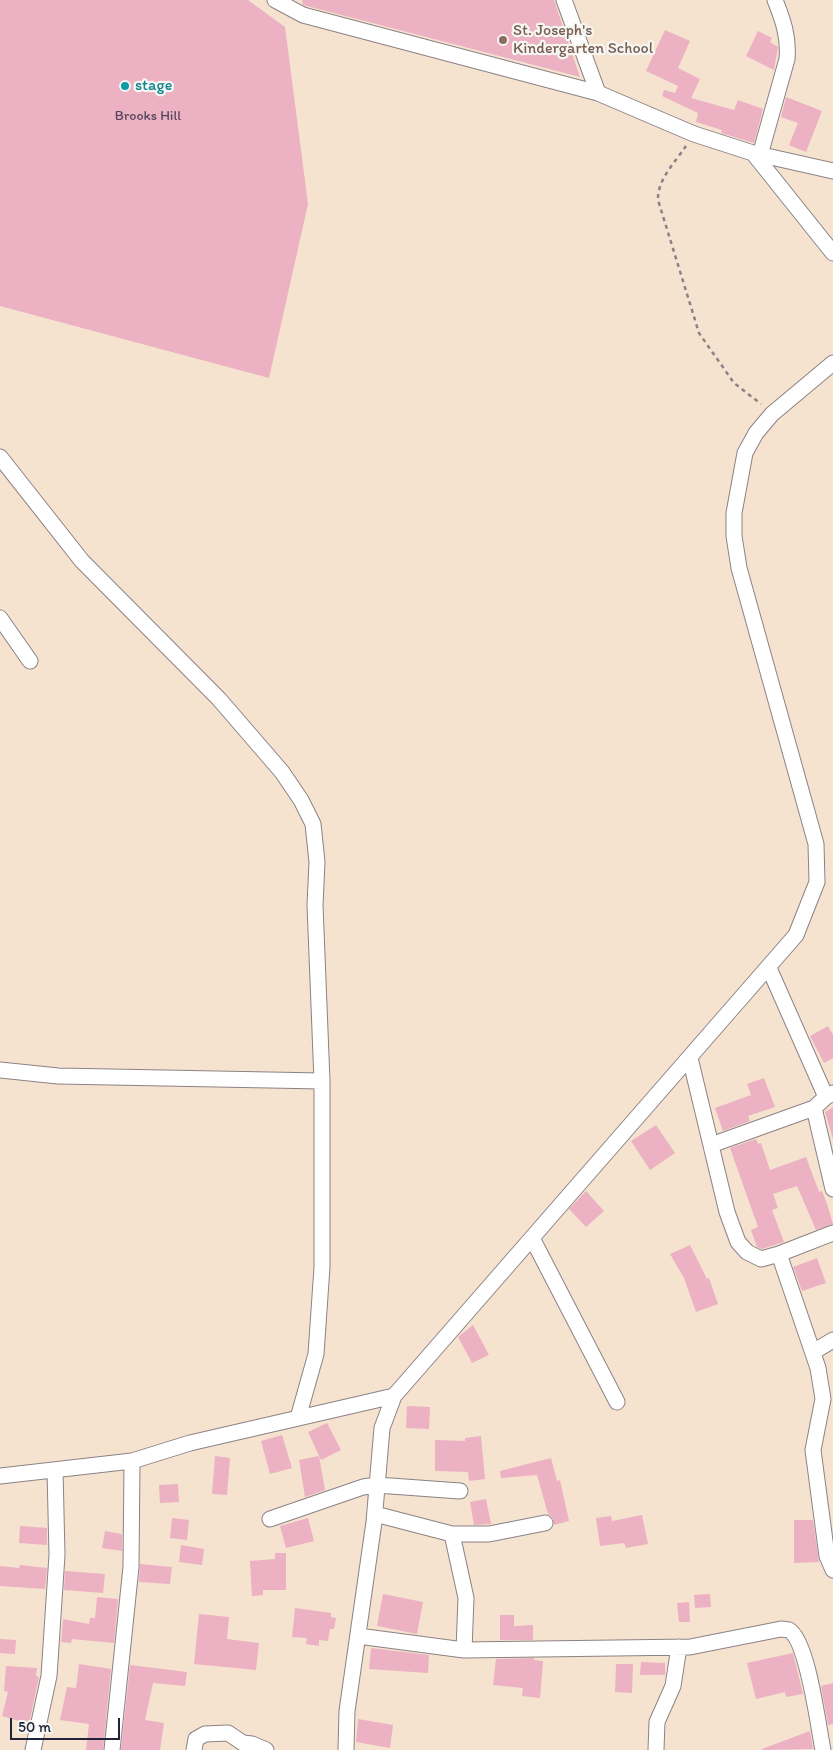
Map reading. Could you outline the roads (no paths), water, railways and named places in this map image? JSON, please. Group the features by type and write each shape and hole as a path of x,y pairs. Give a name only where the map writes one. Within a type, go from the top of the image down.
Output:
{"street":[{"path":"275,0 303,15 598,93 694,134 756,154 833,171"},
{"path":"564,0 598,93"},
{"path":"756,154 787,59 786,31 775,0"},
{"path":"756,154 833,253"},
{"path":"346,1750 347,1711 375,1514 382,1428 394,1396 769,968 796,935 817,882 816,844 739,568 734,536 734,513 745,453 756,433 772,414 833,363"},
{"path":"0,457 82,561 219,699 282,772 301,800 313,824 317,862 315,905 322,1081 322,1267 316,1354 298,1418"},
{"path":"0,618 30,661"},
{"path":"711,1145 814,1108 829,1095 769,968"},
{"path":"690,1058 727,1212 738,1242 747,1252 761,1259 833,1233"},
{"path":"0,1070 58,1076 322,1081"},
{"path":"814,1108 833,1189"},
{"path":"532,1238 617,1402"},
{"path":"779,1254 818,1368 823,1399 813,1450 827,1556 833,1570"},
{"path":"813,1352 833,1340"},
{"path":"0,1476 132,1461 190,1444 394,1396"},
{"path":"112,1750 131,1567 132,1461"},
{"path":"33,1750 49,1676 51,1656 57,1555 55,1470"},
{"path":"270,1519 343,1492 377,1485 460,1490"},
{"path":"375,1514 452,1534 489,1534 545,1523"},
{"path":"452,1534 466,1598 464,1650"},
{"path":"358,1636 464,1650 679,1647 732,1640 781,1629 789,1630 795,1633 805,1659 823,1750"},
{"path":"656,1750 658,1722 673,1686 679,1647"},
{"path":"194,1750 196,1739 205,1734 228,1733 243,1742 266,1750"}],"place":[{"name":"St. Joseph's Kindergarten School","path":"503,40"},
{"name":"stage","path":"125,86"}]}
